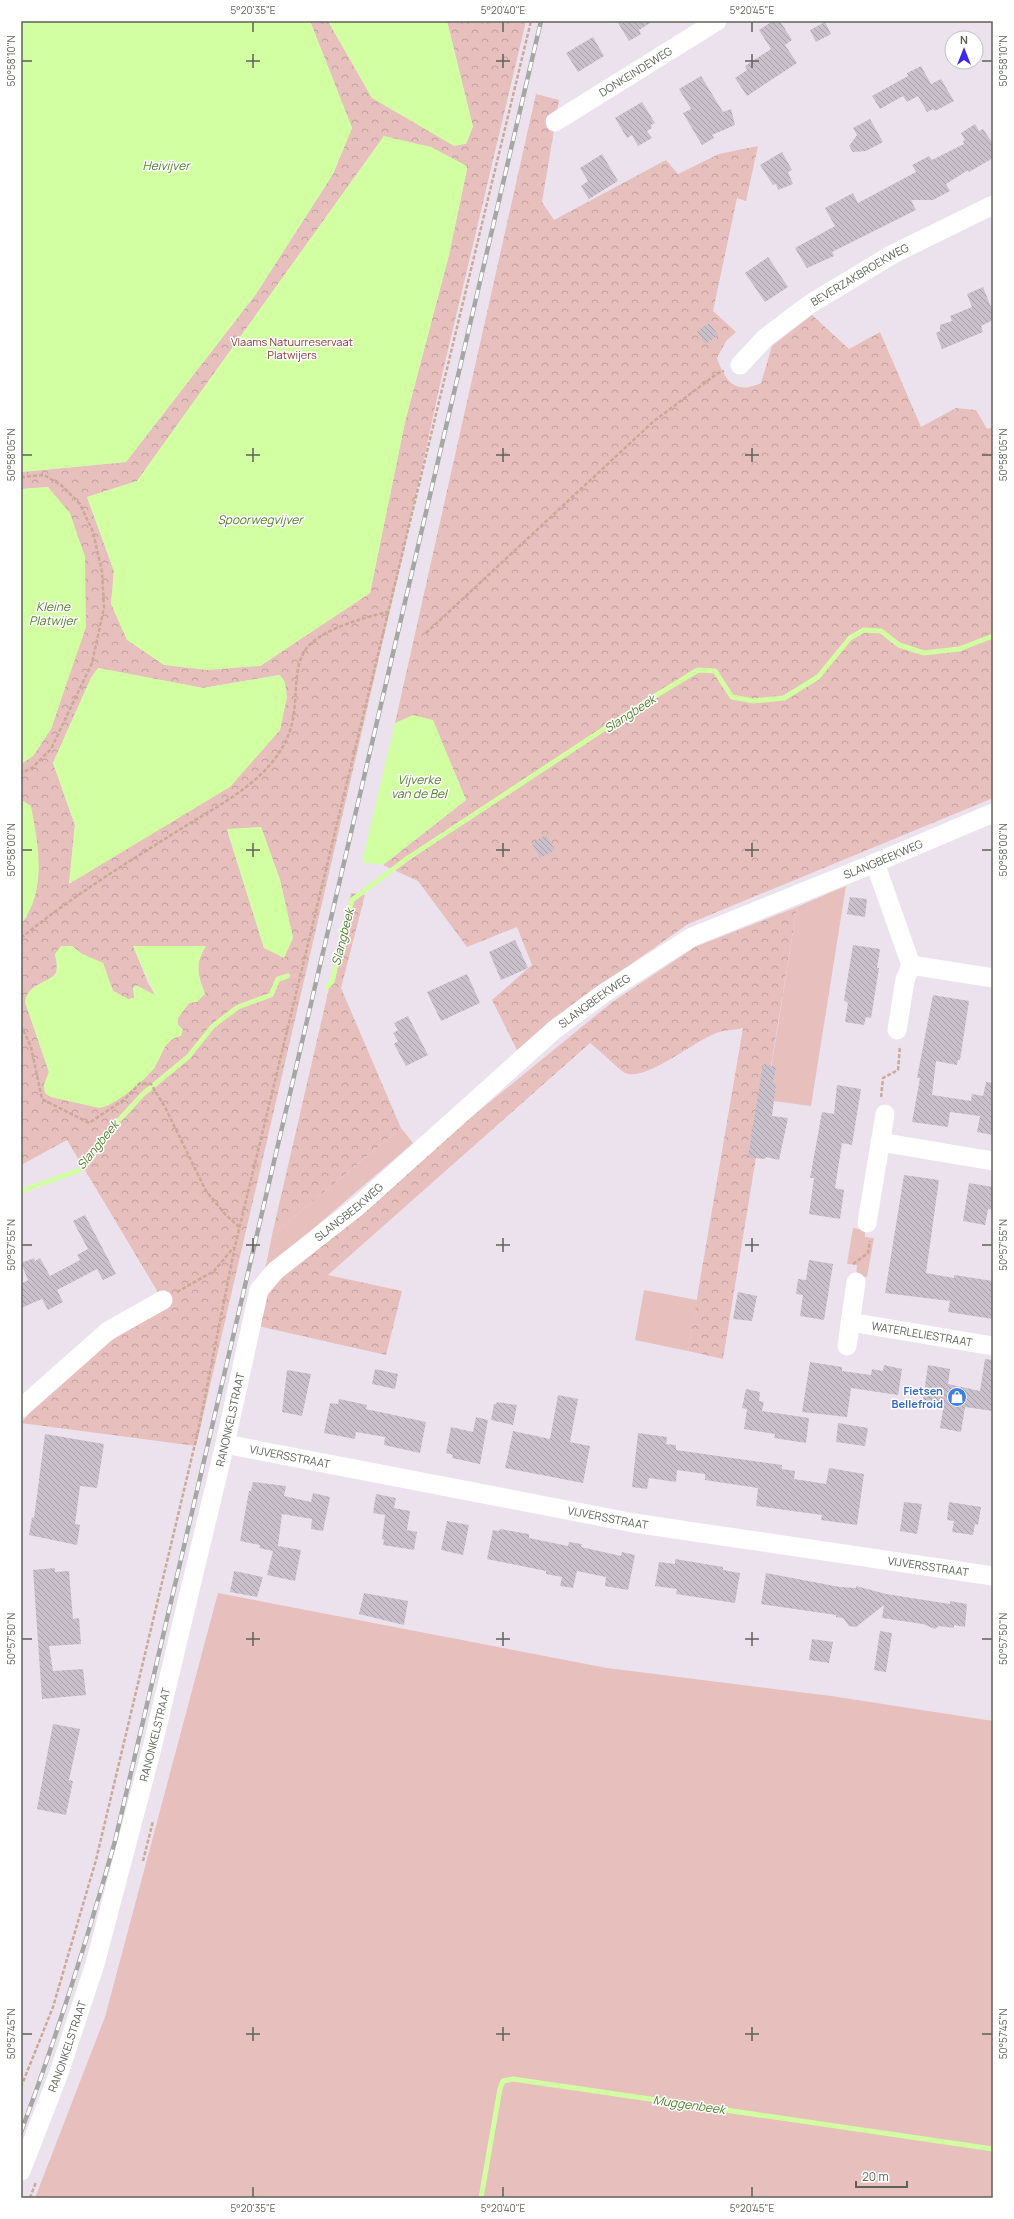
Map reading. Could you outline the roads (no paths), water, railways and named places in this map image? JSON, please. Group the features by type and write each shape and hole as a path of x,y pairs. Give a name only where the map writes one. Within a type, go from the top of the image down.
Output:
{"street":[{"name":"DONKEINDEWEG","path":"555,122 717,21"},
{"name":"BEVERZAKBROEKWEG","path":"740,365 765,338 810,304 893,254 993,205"},
{"name":"SLANGBEEKWEG","path":"259,1290 275,1271 358,1206 554,1030 604,993 692,937 875,863 993,813"},
{"path":"875,863 910,965 905,980 897,1030"},
{"path":"910,965 993,978"},
{"path":"868,1223 885,1114"},
{"path":"880,1142 993,1161"},
{"path":"847,1346 856,1282"},
{"name":"RANONKELSTRAAT","path":"21,2171 60,2070 95,1964 152,1748 225,1444 259,1290"},
{"path":"21,1408 108,1331 163,1300"},
{"name":"WATERLELIESTRAAT","path":"850,1322 993,1346"},
{"name":"VIJVERSSTRAAT","path":"225,1444 634,1522 993,1576"}],"water":[{"name":"Heivijver","path":"21,21 310,21 352,128 333,174 256,294 126,462 21,472"},
{"path":"328,21 447,21 473,127 466,144 454,146 372,98"},
{"name":"Spoorwegvijver","path":"384,136 431,147 467,166 467,169 449,255 405,422 370,593 260,666 207,670 164,665 127,640 111,604 114,571 87,497 137,481"},
{"name":"Kleine Platwijer","path":"48,487 70,513 85,557 86,627 51,729 33,756 21,764 21,489"},
{"path":"98,668 203,688 280,675 285,682 287,697 280,730 230,787 69,884 75,825 53,763 91,678"},
{"name":"Vijverke van de Bel","path":"413,715 433,720 466,800 383,865 362,862 395,723"},
{"path":"21,800 31,806 39,866 35,897 21,924"},
{"path":"261,827 280,880 293,938 284,958 264,948 227,829"},
{"path":"61,946 72,946 82,954 103,963 113,991 128,999 134,998 133,988 136,985 155,995 133,946 206,946 200,958 198,970 205,994 197,1002 189,1003 178,1018 178,1024 183,1030 181,1036 171,1040 167,1044 154,1068 144,1079 120,1098 99,1108 51,1097 45,1093 44,1085 49,1072 25,1002 30,991 56,973 57,966 55,954"}],"waterway":[{"name":"Slangbeek","path":"327,987 332,982 352,900 408,858 642,704 698,670 715,671 732,697 753,701 784,698 818,677 850,638 864,630 881,631 899,645 924,653 959,649 993,636"},
{"name":"Slangbeek","path":"21,1191 80,1170 108,1132 143,1094 188,1057 213,1026 238,1007 271,995 278,979 288,976"},
{"name":"Muggenbeek","path":"481,2198 500,2089 503,2081 513,2079 993,2149"}],"railway":[{"path":"21,2132 71,1988 115,1841 541,21"}],"place":[{"name":"Fietsen Bellefroid","path":"957,1397"}],"park label":[{"name":"Vlaams Natuurreservaat Platwijers","path":"292,348"}]}
